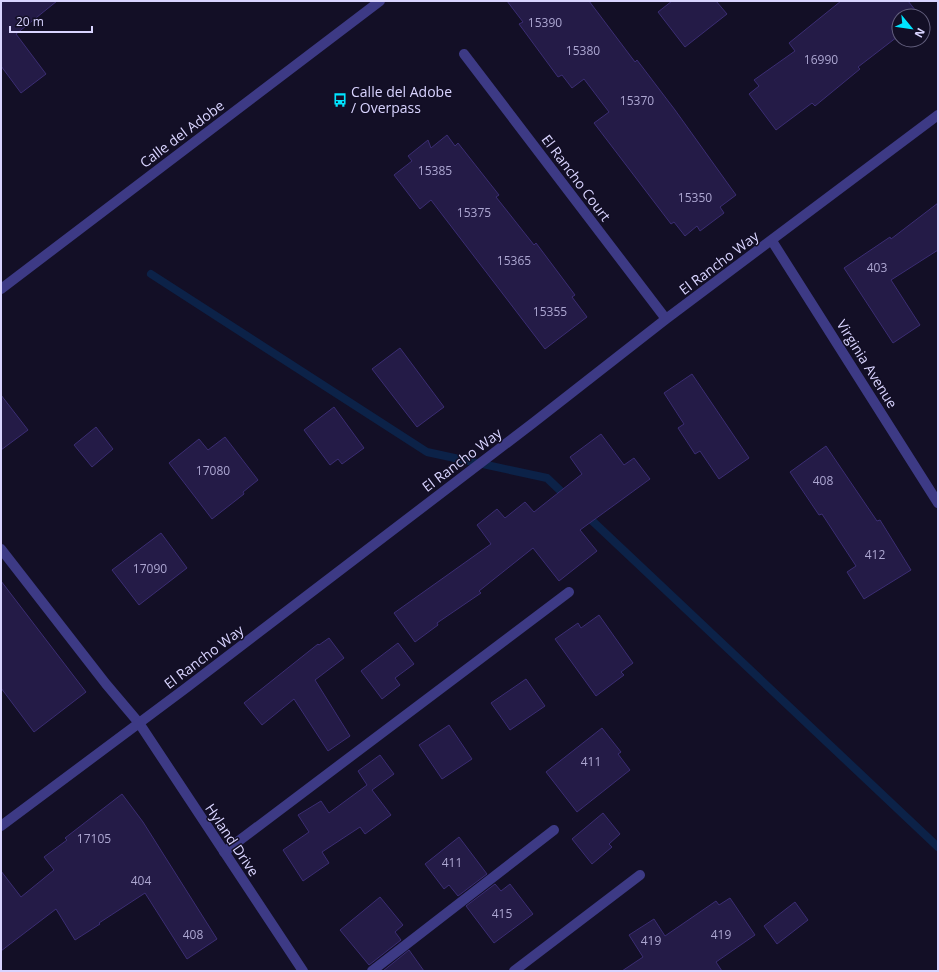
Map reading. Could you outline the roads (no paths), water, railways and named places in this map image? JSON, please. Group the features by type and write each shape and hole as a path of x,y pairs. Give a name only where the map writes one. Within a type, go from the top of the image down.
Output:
{"street":[{"name":"Calle del Adobe","path":"1,289 380,1"},
{"name":"El Rancho Court","path":"464,54 666,319"},
{"name":"El Rancho Way","path":"1,826 139,724 521,433 666,319 938,115"},
{"name":"Virginia Avenue","path":"772,241 938,502"},
{"name":"Hyland Drive","path":"1,549 139,724 303,971"},
{"path":"224,852 569,592"},
{"path":"372,971 554,830"},
{"path":"514,971 640,875"}],"waterway":[{"path":"151,274 427,452 547,478 568,498"},
{"path":"585,514 938,847"}],"place":[{"name":"Calle del Adobe / Overpass","path":"340,100"}]}
